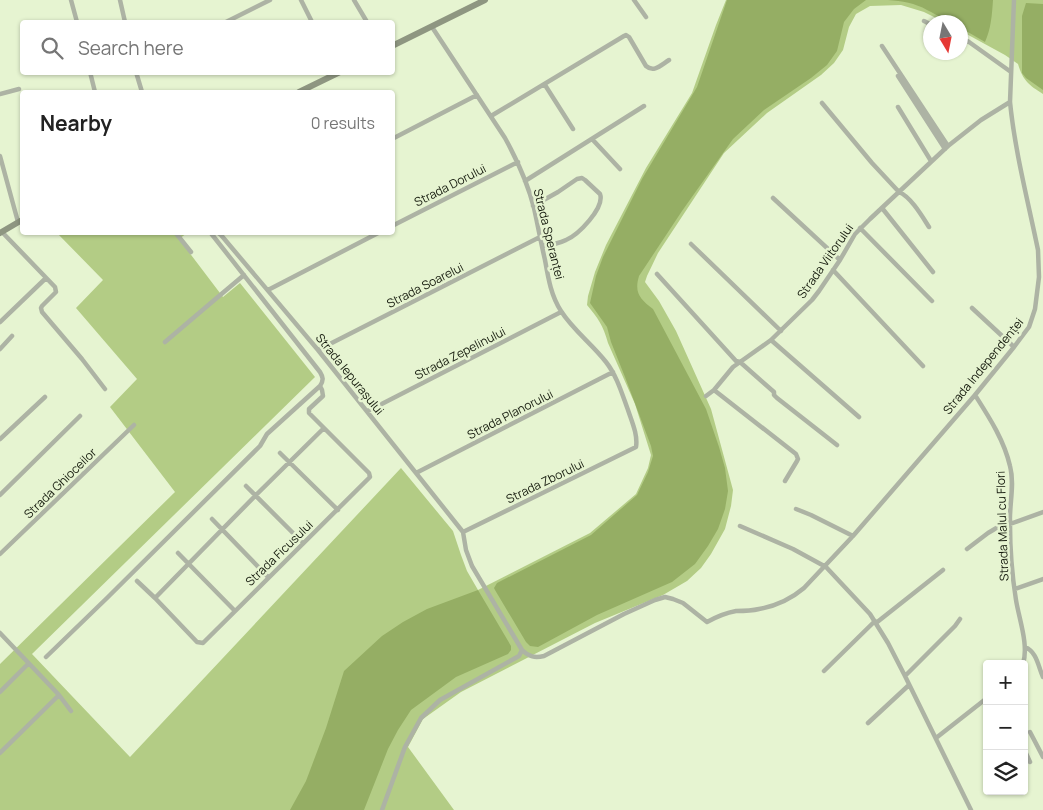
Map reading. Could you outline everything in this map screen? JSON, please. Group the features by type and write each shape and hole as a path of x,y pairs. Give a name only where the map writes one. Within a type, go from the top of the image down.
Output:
{"main road":[{"path":"395,45 485,0"},
{"path":"304,90 334,75"},
{"path":"1,232 20,221"}],"street":[{"path":"71,0 76,20"},
{"path":"120,0 124,20"},
{"path":"230,20 270,0"},
{"path":"301,0 311,20"},
{"path":"354,0 366,20"},
{"path":"634,0 646,17"},
{"name":"Strada Independenței","path":"522,650 534,657 544,656 655,600 673,599 684,604 707,622 722,614 758,610 782,603 796,595 853,536 1014,348 1032,322 1039,270 1038,250 1014,134 1010,102 1014,0"},
{"name":"Strada Speranței","path":"432,27 491,116 518,162 533,206 553,295 561,312 600,354 613,372 635,431 636,447"},
{"path":"491,116 624,36 629,37 649,69 654,69 668,60"},
{"path":"968,41 1011,72"},
{"path":"882,46 947,147"},
{"path":"91,75 94,90"},
{"path":"137,75 141,90"},
{"path":"898,76 947,147"},
{"path":"545,84 573,128"},
{"path":"0,94 19,89"},
{"path":"395,136 477,95"},
{"name":"Strada Viitorului","path":"706,396 740,362 771,340 812,300 860,228 947,147 981,120 1010,102"},
{"path":"822,103 899,192 904,194 919,211 929,227"},
{"path":"525,181 644,106"},
{"path":"898,107 931,161"},
{"path":"592,139 620,169"},
{"path":"0,156 20,221"},
{"name":"Strada Dorului","path":"395,224 518,162"},
{"path":"533,206 582,178 602,197 595,212 584,227 565,241 542,246"},
{"path":"773,198 840,260"},
{"path":"882,208 933,272"},
{"path":"860,228 932,301"},
{"path":"1,232 55,287 56,292 42,306 42,312 105,389"},
{"path":"177,235 191,252"},
{"name":"Strada Iepurașului","path":"212,235 320,372 322,376 321,384"},
{"name":"Strada Iepurașului","path":"221,235 368,411 463,532"},
{"path":"268,290 374,235"},
{"name":"Strada Soarelui","path":"318,350 540,237"},
{"path":"691,244 781,331"},
{"path":"833,270 923,366"},
{"path":"656,274 736,361 740,362 774,392 777,398 837,445"},
{"path":"165,342 244,275"},
{"path":"0,322 46,278"},
{"path":"1037,294 1043,293"},
{"path":"972,308 1014,348"},
{"name":"Strada Zepelinului","path":"368,411 561,312"},
{"path":"0,348 12,336"},
{"path":"771,340 859,417"},
{"name":"Strada Planorului","path":"416,473 613,372"},
{"path":"46,657 108,598 260,446 267,434 321,384"},
{"name":"Strada Ficusului","path":"137,580 199,643 204,642 370,477 370,474 309,412 309,409 323,396 321,384"},
{"path":"714,390 796,454 798,459 785,482"},
{"name":"Strada Malul cu Flori","path":"975,395 998,433 1010,466 1012,481 1010,522 1012,561 1026,655 1024,660"},
{"path":"0,439 45,397"},
{"path":"0,495 80,416"},
{"name":"Strada Ghioceilor","path":"0,554 134,425"},
{"path":"155,598 324,428"},
{"name":"Strada Zborului","path":"463,532 636,447"},
{"path":"280,453 338,510"},
{"path":"246,486 303,543"},
{"path":"796,509 853,536"},
{"path":"967,548 988,533 1010,522 1043,512"},
{"path":"212,519 268,577"},
{"path":"740,526 826,566 870,614 909,685 971,810"},
{"path":"382,810 405,747 421,718 440,700 519,656 522,650 472,566 466,550 463,532"},
{"path":"178,554 235,611"},
{"path":"824,671 876,622 943,570"},
{"path":"1015,589 1043,579"},
{"path":"904,676 960,619"},
{"path":"0,634 71,711"},
{"path":"1025,647 1034,654 1043,677"},
{"path":"0,692 28,664"},
{"path":"868,723 909,685"},
{"path":"0,753 58,695"},
{"path":"936,738 983,701"},
{"path":"1030,732 1043,758"},
{"path":"1024,750 1030,762"}],"shaded area":[{"path":"726,0 1043,0 1043,94 1027,82 1018,64 968,35 968,15 930,15 901,5 870,6 856,14 849,27 843,50 834,63 821,75 767,113 724,153 658,253 645,282 659,301 676,331 711,409 733,490 725,529 701,568 687,581 663,595 595,623 461,692 423,719 408,747 454,810 0,810 0,664 175,492 110,407 137,379 76,308 103,280 59,235 184,235 179,239 223,297 240,283 315,377 32,654 130,757 401,468 453,531 467,571 478,590 590,533 636,494 648,468 651,455 635,404 602,326 587,305 588,296 606,245 646,168 692,93"},
{"path":"727,0 866,0 854,9 844,22 837,51 827,65 764,110 733,139 639,276 637,287 639,295 653,309 706,409 725,468 728,491 725,509 718,529 695,564 672,582 597,615 538,647 530,646 495,590 494,588 497,583 591,535 637,495 653,456 607,327 590,303 596,276 603,257 642,179 697,87"},
{"path":"888,0 993,0 991,22 985,42 968,32 968,15 936,15 913,4"},
{"path":"1026,3 1043,4 1043,90 1022,73 1022,16"},
{"path":"478,590 511,646 508,654 456,677 411,710 388,749 364,810 290,810 306,781 326,728 344,671 382,636 403,622 427,609"}]}
